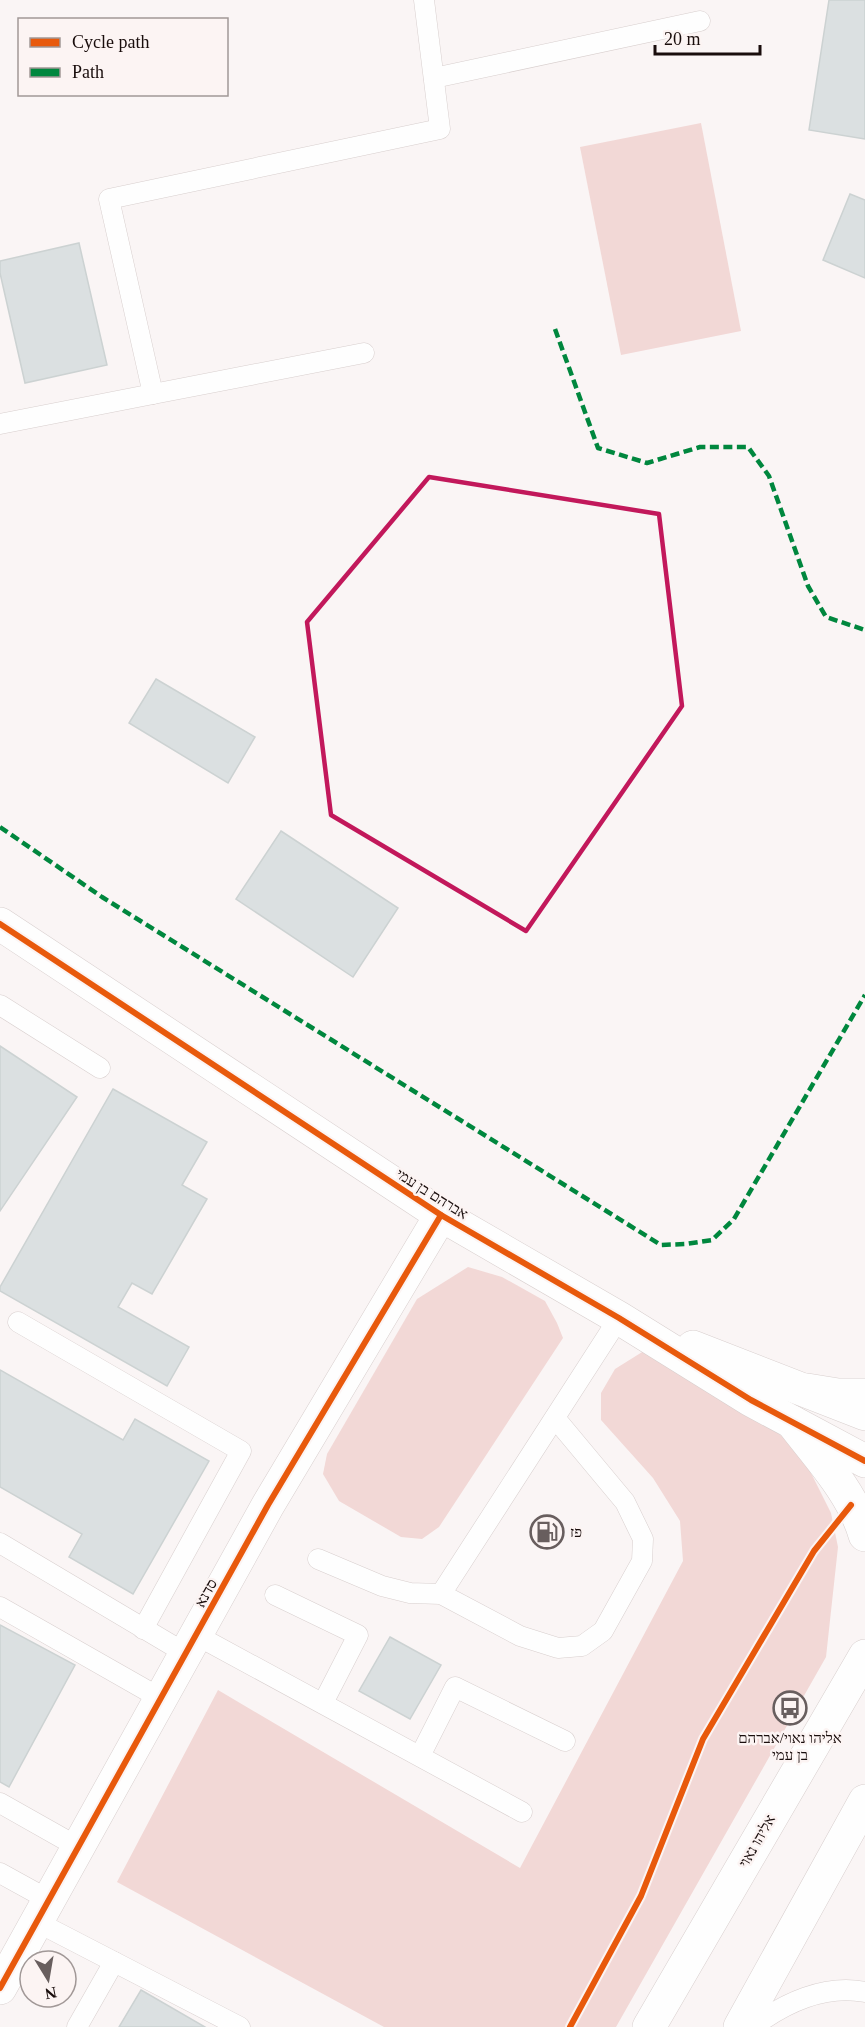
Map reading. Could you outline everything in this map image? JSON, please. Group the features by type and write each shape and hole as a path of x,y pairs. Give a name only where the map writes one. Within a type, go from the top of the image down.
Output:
{"main road":[{"name":"אברהם בן עמי","path":"2,929 441,1215 619,1318 751,1400 865,1461"},
{"name":"סדנא","path":"0,1988 268,1504 441,1215"},
{"name":"אברהם בן עמי","path":"619,1318 865,1414"},
{"path":"807,1390 837,1395 865,1395"},
{"path":"792,1422 834,1478 851,1505 865,1535"},
{"name":"אליהו נאוי","path":"649,2027 865,1656"},
{"path":"740,2027 865,1802"}],"lane":[{"path":"153,394 109,199 440,129 424,0"},
{"path":"434,78 700,21"},
{"path":"0,424 364,353"},
{"path":"0,1005 100,1068"},
{"path":"441,1594 619,1318"},
{"path":"18,1322 241,1451 143,1629"},
{"path":"318,1558 382,1586 410,1593 441,1594 520,1636 558,1648 582,1646 603,1630 642,1561 643,1539 625,1502 555,1418"},
{"path":"0,1543 143,1629 191,1644 323,1703 522,1812"},
{"path":"275,1595 358,1635 323,1703"},
{"path":"0,1607 160,1698"},
{"path":"420,1756 455,1687 565,1741"},
{"path":"0,1803 78,1847"},
{"path":"0,1873 43,1911 114,1962 240,2027"},
{"path":"77,2027 114,1962"},
{"path":"753,2027 787,2004 820,1994 854,1990 865,1992"}],"highlighted area":[{"path":"429,477 659,514 682,706 526,931 331,815 307,622"}],"shaded area":[{"path":"701,123 741,331 621,355 580,147"},
{"path":"468,1267 502,1277 545,1301 563,1338 439,1527 422,1539 401,1537 339,1501 323,1474 327,1454 417,1299"},
{"path":"647,1349 682,1361 799,1449 831,1513 838,1547 826,1657 616,2027 384,2027 117,1882 218,1690 520,1868 683,1561 680,1521 653,1478 601,1420 601,1393 615,1369"}],"building":[{"path":"829,0 865,0 865,139 809,130"},
{"path":"850,194 865,200 865,278 823,260"},
{"path":"79,243 107,365 25,383 0,273 0,261"},
{"path":"156,679 255,737 228,783 129,723"},
{"path":"281,831 398,908 353,977 236,899"},
{"path":"0,1046 77,1097 0,1211"},
{"path":"113,1089 207,1142 182,1185 207,1199 152,1294 132,1283 118,1307 189,1347 167,1386 0,1291 0,1287"},
{"path":"0,1370 123,1440 135,1419 209,1461 133,1594 69,1557 82,1534 0,1487"},
{"path":"0,1625 75,1665 9,1787 0,1782"},
{"path":"390,1637 441,1665 410,1719 359,1691"},
{"path":"141,1990 205,2027 119,2027"}],"marked path":[{"path":"555,329 598,448 647,463 700,447 748,447 769,476 808,586 826,617 865,630"},
{"path":"0,827 102,897 661,1245 712,1240 734,1219 865,995"}],"cycle path":[{"path":"0,924 441,1215 619,1318 751,1400 865,1461"},
{"path":"0,1988 268,1505 441,1215"},
{"path":"570,2027 641,1896 703,1739 814,1551 851,1505"}],"place":[{"name":"פז","path":"547,1532"},
{"name":"אליהו נאוי/אברהם בן עמי","path":"790,1708"}]}
